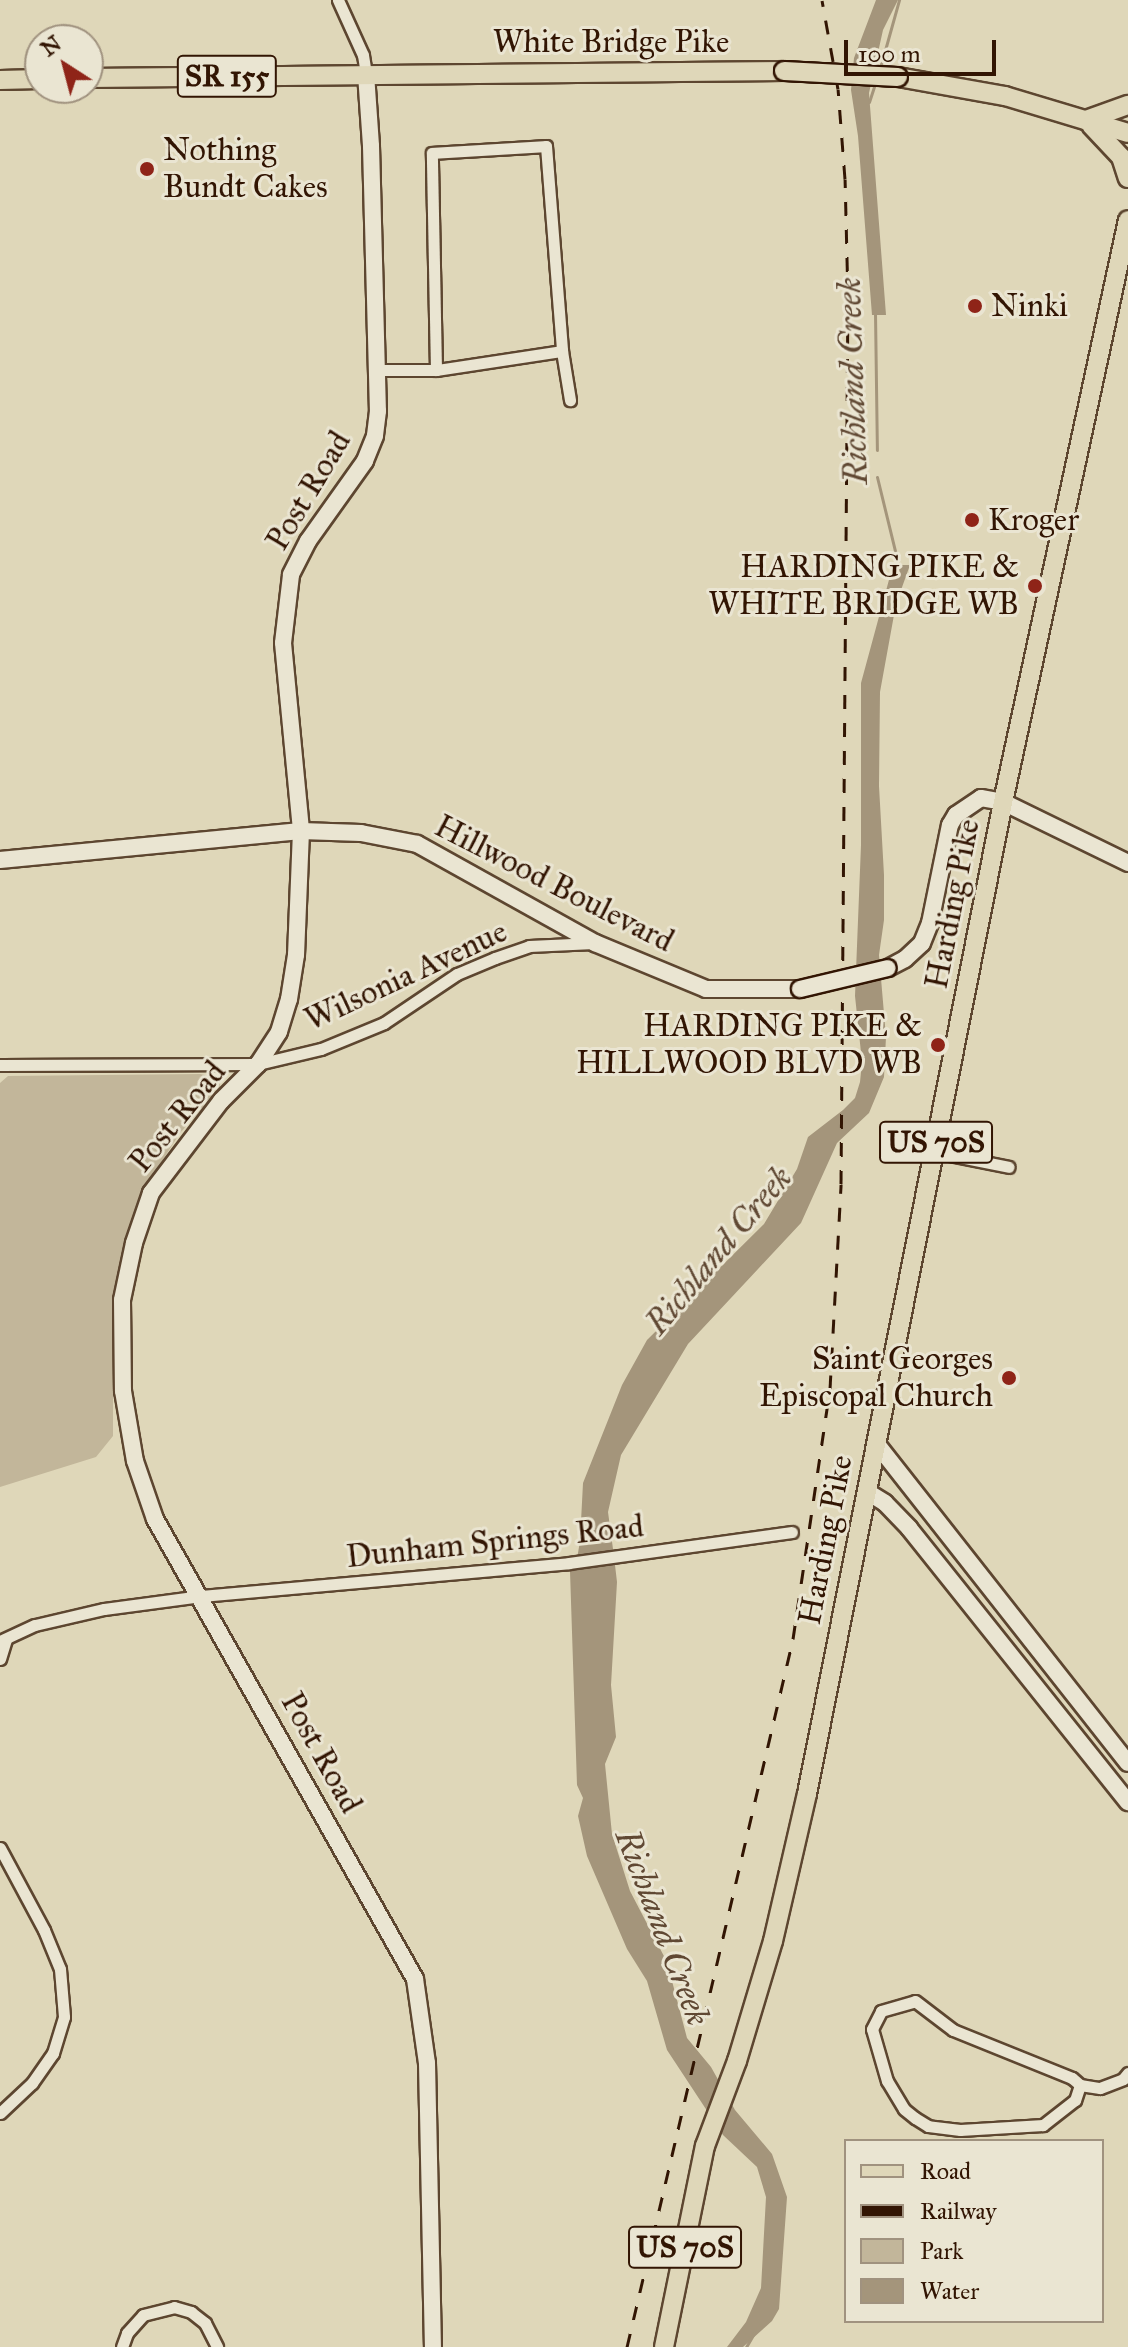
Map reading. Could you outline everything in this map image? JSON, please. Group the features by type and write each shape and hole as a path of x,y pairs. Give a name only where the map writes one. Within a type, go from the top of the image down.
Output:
{"main road":[{"name":"White Bridge Pike","path":"104,78 784,71 936,83 1005,96 1128,133"},
{"path":"0,80 24,79"},
{"path":"1128,105 1086,120 1120,155 1128,178"},
{"name":"Harding Pike","path":"664,2347 705,2146 737,2061 773,1941 807,1794 1003,802 1128,220"}],"street":[{"path":"338,0 363,55 366,74"},
{"name":"Post Road","path":"366,74 378,411 372,445 357,475 308,541 291,575 283,643 301,831 296,955 289,999 279,1032 258,1064 221,1101 151,1193 134,1243 122,1300 123,1391 135,1461 155,1519 415,1979 427,2063 433,2347"},
{"path":"436,370 432,153 546,146 562,351 570,400"},
{"path":"377,370 436,370 562,351"},
{"name":"Hillwood Boulevard","path":"0,860 301,831 361,833 417,844 595,943 706,989 737,992 800,989 888,968 910,956 925,937 956,815 981,798 1003,802"},
{"path":"1003,802 1128,863"},
{"name":"Wilsonia Avenue","path":"0,1065 258,1064 321,1049 384,1023 457,974 495,958 529,946 595,943"},
{"path":"934,1152 1009,1167"},
{"path":"876,1443 1128,1763"},
{"path":"866,1491 885,1503 909,1528 1128,1802"},
{"name":"Dunham Springs Road","path":"3,1640 35,1625 105,1609 201,1596 614,1558 792,1532"},
{"path":"949,1577 968,1562"},
{"path":"1005,1648 1024,1633"},
{"path":"0,1659 3,1640"},
{"path":"1087,1750 1106,1736"},
{"path":"0,1848 44,1930 60,1969 64,2017 52,2055 32,2083 0,2113"},
{"path":"1080,2085 1066,2110 1043,2125 960,2130 928,2126 904,2109 887,2081 872,2029 874,2020 891,2005 915,2001 953,2030 1072,2078 1080,2085 1100,2088 1123,2079 1128,2073"},
{"path":"122,2347 127,2333 143,2315 174,2307 191,2312 205,2323 217,2347"}],"green space":[{"path":"200,1074 220,1078 220,1089 180,1133 146,1186 128,1232 113,1293 113,1436 96,1457 0,1487 0,1083 8,1076"}],"water":[{"path":"876,0 898,0 883,30 869,93 886,315 872,315 858,136 851,90 854,58"},
{"path":"893,565 910,565 896,604 880,692 879,786 884,920 879,955 886,1037 884,1077 869,1113 837,1143 801,1223 688,1344 621,1455 608,1512 613,1549 609,1561 615,1565 617,1582 611,1685 616,1737 605,1764 612,1834 630,1891 667,1962 687,2038 711,2067 735,2110 772,2154 787,2197 779,2309 772,2321 743,2347 727,2347 746,2322 761,2288 766,2197 757,2167 723,2135 667,2050 647,1981 627,1949 587,1856 578,1816 583,1798 577,1785 570,1571 576,1565 580,1541 583,1483 622,1385 647,1340 764,1224 797,1169 808,1137 855,1098 862,1062 855,996 861,845 861,683"}],"waterway":[{"name":"Richland Creek","path":"880,68 899,0"},
{"name":"Richland Creek","path":"869,102 875,83"},
{"name":"Richland Creek","path":"875,313 877,450"},
{"name":"Richland Creek","path":"877,477 899,567"},
{"name":"Richland Creek","path":"746,2347 754,2333"}],"railway":[{"path":"627,2347 793,1639 830,1389 841,1184 848,299 845,179 838,89 822,0"}],"place":[{"name":"Nothing Bundt Cakes","path":"147,169"},
{"name":"Ninki","path":"975,306"},
{"name":"Kroger","path":"972,520"},
{"name":"HARDING PIKE & WHITE BRIDGE WB","path":"1035,586"},
{"name":"HARDING PIKE & HILLWOOD BLVD WB","path":"938,1045"},
{"name":"Saint Georges Episcopal Church","path":"1009,1378"}]}
